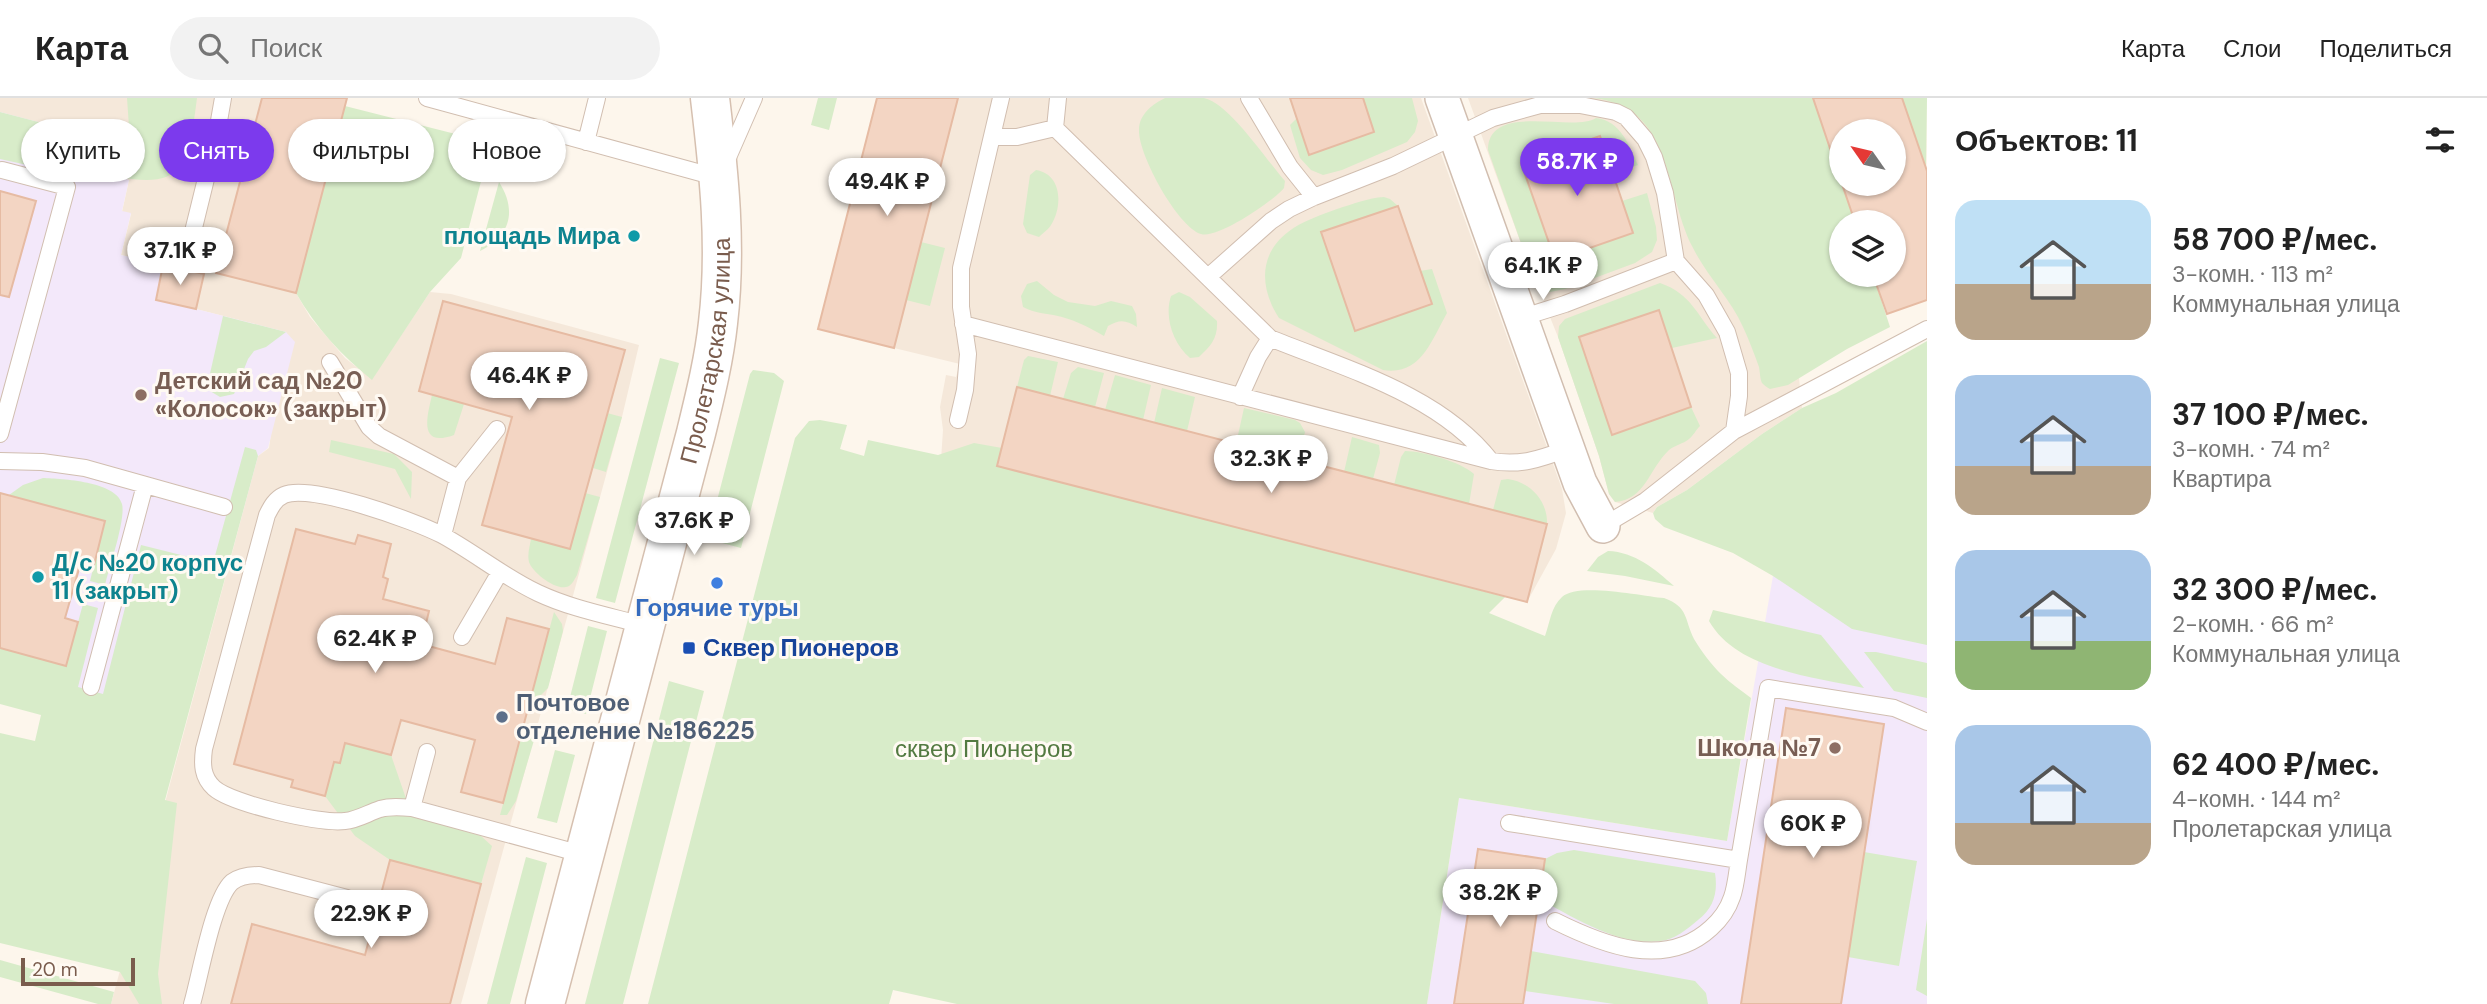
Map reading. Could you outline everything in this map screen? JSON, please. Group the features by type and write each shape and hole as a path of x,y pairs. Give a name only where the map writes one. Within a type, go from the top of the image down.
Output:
{"street":[{"name":"Пролетарская улица","path":"545,1004 696,433 713,355 721,288 722,214 710,98"},
{"path":"1442,98 1567,449 1580,483 1603,526"}],"lane":[{"path":"188,252 223,98"},
{"path":"427,98 719,178 754,98"},
{"path":"586,142 597,98"},
{"path":"958,419 968,354 960,289 961,268 1001,98"},
{"path":"1055,128 1058,98"},
{"path":"1249,98 1290,167 1314,197"},
{"path":"1208,277 1270,221 1314,197 1393,166 1493,118 1544,101 1599,107 1626,117 1645,139 1659,173 1670,216 1676,261 1696,281 1717,312 1734,352 1740,396 1734,431"},
{"path":"992,137 1017,137 1055,128"},
{"path":"1055,128 1270,338 1427,404 1463,430 1491,461"},
{"path":"0,434 67,187 2,170"},
{"path":"1520,318 1565,304 1676,261"},
{"path":"963,324 1491,461 1525,463 1567,449"},
{"path":"1603,526 1645,501 1734,431 1927,329"},
{"path":"1240,397 1270,338"},
{"path":"330,362 369,427 379,436 458,478"},
{"path":"443,535 458,478 497,429"},
{"path":"0,461 64,464 224,507"},
{"path":"91,687 145,485"},
{"path":"585,855 412,808 396,806 380,809 347,821 309,819 225,795 214,788 206,778 202,764 204,749 267,515 281,496 292,492 381,510 443,535 516,583 554,600 646,626"},
{"path":"462,637 500,572"},
{"path":"1555,921 1581,934 1622,948 1661,951 1681,946 1702,936 1726,911 1732,897 1739,860 1768,688 1894,708 1927,722"},
{"path":"412,808 427,752"},
{"path":"1509,823 1739,860"},
{"path":"192,1004 220,900 234,880 246,875 258,875 347,898"}],"shaded area":[{"path":"0,98 347,98 342,119 288,119 288,182 325,182 296,293 310,317 345,358 372,379 430,292 451,294 639,345 622,417 461,1004 111,1004 258,456 269,448 286,332 196,309 159,283 163,265 121,255 131,214 122,212 129,182 145,182 145,119 26,119 0,112"},
{"path":"958,98 1421,98 1562,489 1566,513 1556,549 1527,602 1505,597 1488,613 940,475 943,430 940,407 946,375 956,377 960,364 894,348"},
{"path":"1468,98 1749,98 1802,408 1687,490 1657,507 1653,513 1615,502 1609,494 1599,456 1558,337"},
{"name":"Детский сад №20 «Колосок» (закрыт)","path":"0,112 27,119 21,119 21,182 129,182 122,211 131,213 121,255 164,265 196,309 286,332 295,342 268,448 258,456 184,725 0,674"},
{"name":"Школа №7","path":"1927,427 1927,1004 1427,1004 1459,798 1727,841 1783,531"}],"green space":[{"path":"127,98 197,98 194,119 159,119 159,179 145,180 145,119 128,119"},
{"path":"818,98 837,98 829,130 811,125"},
{"path":"1165,98 1204,98 1225,110 1285,181 1284,188 1257,210 1231,226 1208,234 1201,234 1191,228 1161,188 1140,141 1141,119"},
{"path":"1363,98 1412,98 1418,121 1415,132 1407,142 1342,170 1323,175 1311,170 1300,158 1290,125 1297,118 1310,154 1374,132"},
{"path":"1593,98 1813,98 1829,145 1829,196 1846,196 1851,210 1829,210 1829,287 1877,287 1890,327 1847,349 1788,385 1770,389 1765,386 1738,316 1692,246 1662,154 1652,134 1638,117 1619,105"},
{"path":"1902,98 1927,98 1926,167"},
{"path":"345,106 396,119 342,119"},
{"path":"0,112 27,119 21,119 21,164 0,159"},
{"path":"1596,118 1605,120 1618,129 1638,165 1613,173 1600,136 1521,164 1555,260 1633,233 1622,201 1647,193 1657,240 1652,252 1635,263 1550,292 1541,286 1527,260 1488,150 1492,135 1502,126 1533,121 1585,122"},
{"path":"434,129 448,132 448,182 481,182 461,258 430,292 372,380 330,340 296,293 325,182 434,182"},
{"path":"1036,170 1051,178 1058,192 1055,217 1039,237 1027,233 1023,224 1030,175"},
{"path":"499,182 508,202 508,221 499,238 480,251"},
{"path":"1384,197 1398,206 1321,232 1355,331 1432,304 1420,271 1432,269 1447,313 1430,345 1416,362 1407,368 1396,370 1383,370 1279,318 1268,296 1265,273 1271,251 1278,241 1305,221 1366,200"},
{"path":"921,242 945,248 930,306 906,300"},
{"path":"1037,281 1068,302 1095,306 1111,301 1132,306 1137,327 1126,322 1116,322 1108,326 1104,336 1073,321 1023,307 1021,296 1027,284"},
{"path":"1660,283 1687,299 1717,338 1672,348 1659,310 1612,434 1691,407 1700,426 1689,439 1669,450 1640,490 1625,500 1615,502 1609,494 1599,456 1558,337 1559,326 1565,319"},
{"path":"1179,292 1190,297 1217,321 1213,341 1199,357 1190,358 1184,352 1169,321 1171,296"},
{"path":"223,316 286,332 266,347 254,351 234,394 220,397 210,391 209,378"},
{"path":"1927,341 1927,645 1852,629 1773,576 1733,553 1664,527 1655,519 1653,513 1657,507 1687,490 1762,434 1802,408 1836,393"},
{"path":"1028,356 1058,362 1050,396 1017,387 1024,360"},
{"path":"660,358 679,363 615,603 596,598"},
{"path":"1078,367 1104,373 1095,407 1063,399 1071,373"},
{"path":"753,370 774,373 784,381 741,548 707,539"},
{"path":"1115,375 1151,385 1143,420 1105,410"},
{"path":"1162,388 1195,397 1187,431 1154,423"},
{"path":"432,395 464,404 454,435 443,438 430,434 427,421"},
{"path":"1244,408 1300,423 1305,432 1298,460 1236,444"},
{"path":"607,413 622,417 606,472 593,468"},
{"name":"сквер Пионеров","path":"820,420 847,425 840,449 864,456 868,440 938,455 974,443 1002,448 998,466 1505,597 1489,613 1545,636 1555,605 1570,593 1595,590 1664,598 1678,605 1685,614 1694,639 1710,662 1751,698 1727,841 1459,798 1427,1004 957,1004 893,990 889,1004 648,1004 795,438 809,421"},
{"path":"1352,437 1379,445 1380,453 1373,479 1344,472"},
{"path":"331,440 394,454 412,472 411,499 395,469 329,452"},
{"path":"245,447 256,450 258,456 165,800 177,803 158,974 162,1004 139,1004 120,972 0,943 0,733 35,741 41,715 0,704 0,648 66,666 83,604 98,608 78,687 103,694 141,545 213,563"},
{"path":"1405,451 1441,458 1474,474 1469,504 1394,485"},
{"path":"43,478 87,483 110,490 118,496 122,504 122,521 105,585 90,581 105,521 9,495 23,485"},
{"path":"1508,479 1524,484 1536,494 1547,516 1547,524 1493,510 1501,480"},
{"path":"585,493 600,497 577,575 568,586 556,586 531,566 528,556 531,539 570,549"},
{"path":"1608,551 1636,558 1674,586 1587,571 1598,557"},
{"path":"1713,610 1821,635 1864,688 1800,675 1757,661 1738,651 1722,637 1709,621"},
{"path":"554,612 563,631 548,688 538,698 531,697"},
{"path":"588,626 607,631 586,714 567,709"},
{"path":"1864,652 1927,663 1927,698 1894,691"},
{"path":"669,681 704,691 623,1004 585,1004"},
{"path":"522,734 535,737 516,801 507,815 500,815"},
{"path":"345,743 391,755 412,816 481,836 492,846 481,884 390,860 355,836 325,796 334,762 340,763"},
{"path":"555,750 575,755 557,823 537,818"},
{"path":"1574,850 1715,873 1714,899 1703,915 1671,939 1645,942 1613,935 1539,899 1545,859 1557,853"},
{"path":"1864,852 1917,861 1899,966 1848,957"},
{"path":"526,857 547,863 510,1004 487,1004"},
{"path":"1927,919 1927,996 1916,990"},
{"path":"1531,951 1695,981 1706,993 1708,1004 1614,1004 1525,991"},
{"path":"0,960 114,992 111,1004 98,1004 0,977"}],"building":[{"path":"262,98 347,98 342,119 288,119 288,182 325,182 296,293 216,273 240,182 274,182 274,119 256,119"},
{"path":"877,98 958,98 894,348 818,329"},
{"path":"1290,98 1363,98 1374,132 1309,155"},
{"path":"1813,98 1902,98 1927,171 1927,300 1887,314 1877,287 1906,287 1906,210 1851,210 1846,196 1906,196 1906,119 1829,119 1829,145"},
{"path":"1600,136 1633,233 1555,260 1521,163"},
{"path":"0,191 36,201 9,297 0,295"},
{"path":"1398,206 1432,304 1355,331 1321,232"},
{"path":"163,265 204,274 196,309 156,300"},
{"path":"443,301 625,350 570,549 482,525 512,417 419,391"},
{"path":"1659,310 1691,407 1612,435 1579,337"},
{"path":"1017,387 1547,524 1527,602 997,466"},
{"name":"Д/с №20 корпус 11 (закрыт)","path":"0,493 105,521 94,565 81,562 65,618 78,622 66,666 0,648"},
{"path":"296,529 355,544 358,535 391,544 383,577 388,579 383,599 429,611 421,644 495,664 507,618 549,629 503,803 461,792 475,740 401,720 391,755 345,743 340,763 334,762 325,796 291,787 293,780 234,764"},
{"name":"Школа №7","path":"1786,708 1884,724 1841,1004 1741,1004"},
{"path":"1478,849 1545,859 1523,1004 1454,1004"},
{"path":"390,860 481,884 450,1004 231,1004 252,924 365,955"}],"place":[{"name":"площадь Мира","path":"634,236"},
{"name":"Детский сад №20 «Колосок» (закрыт)","path":"141,395"},
{"name":"Д/с №20 корпус 11 (закрыт)","path":"38,577"},
{"name":"Горячие туры","path":"717,583"},
{"name":"Сквер Пионеров","path":"689,648"},
{"name":"Почтовое отделение №186225","path":"502,717"},
{"name":"Школа №7","path":"1835,748"}]}
